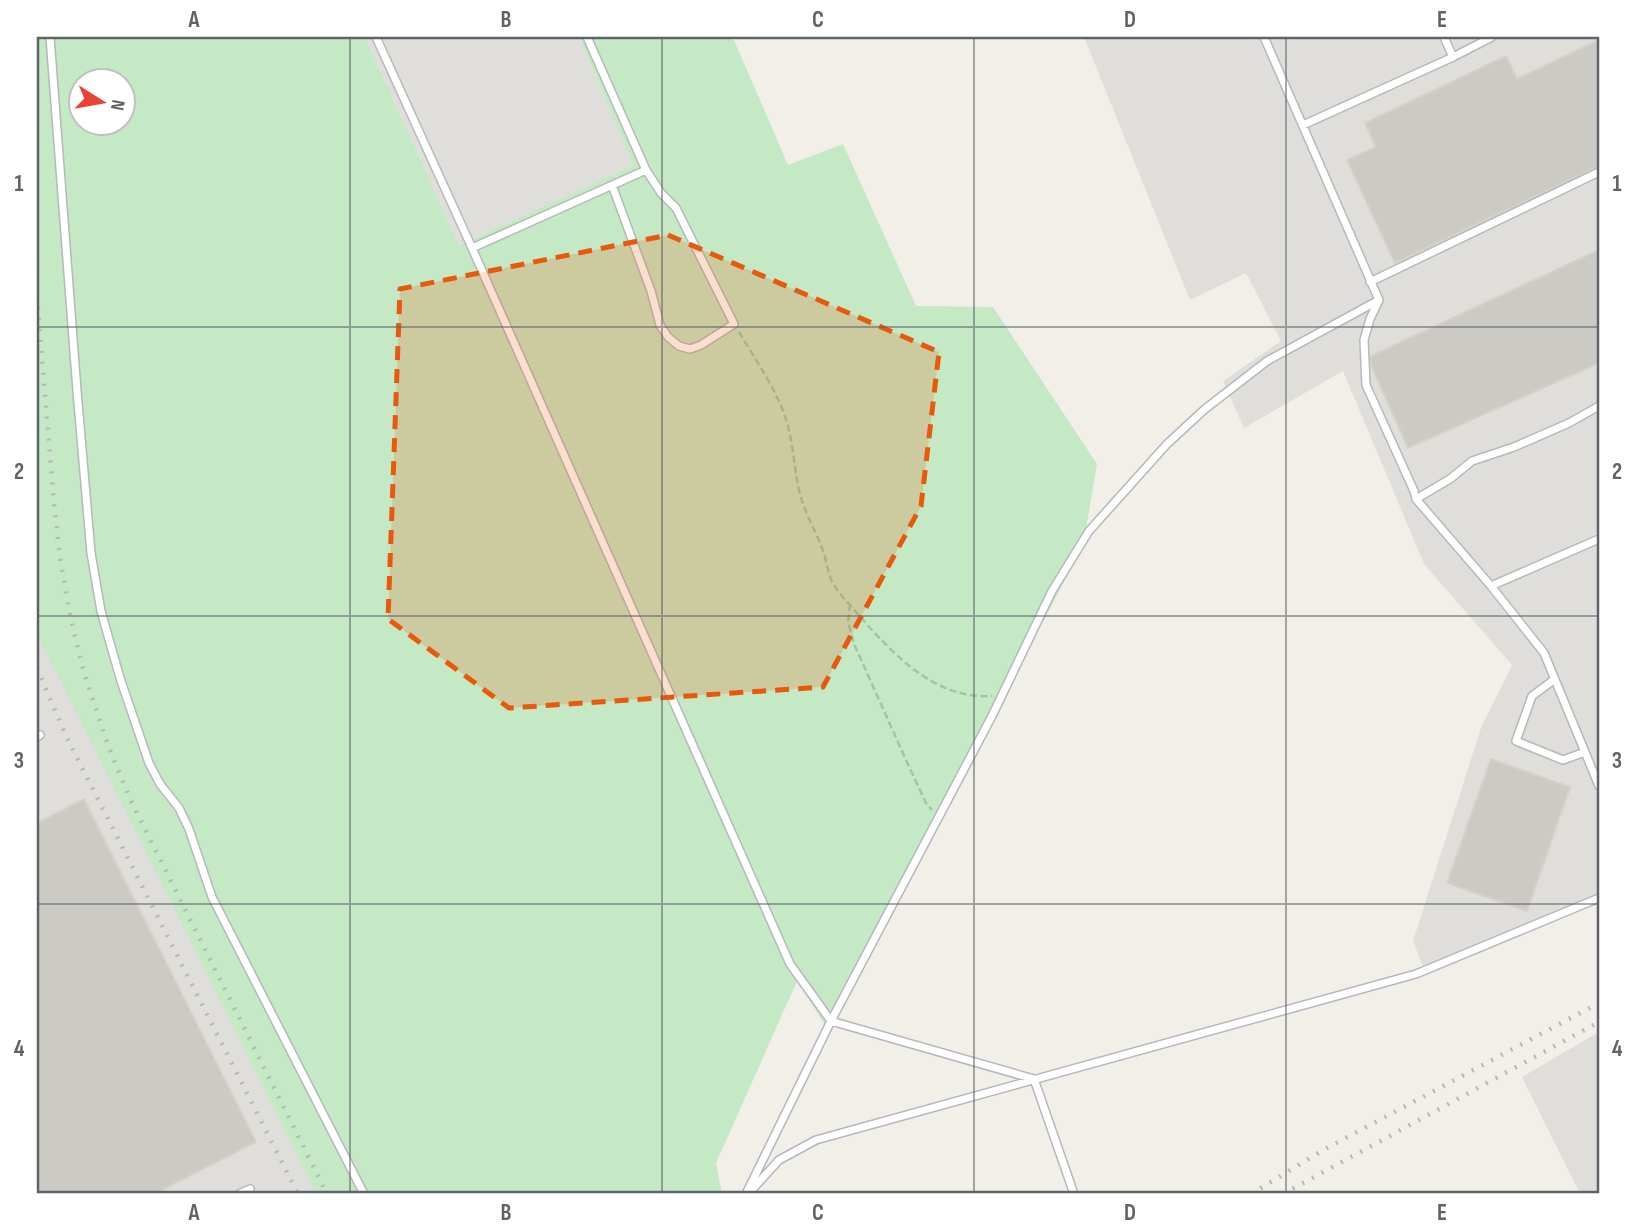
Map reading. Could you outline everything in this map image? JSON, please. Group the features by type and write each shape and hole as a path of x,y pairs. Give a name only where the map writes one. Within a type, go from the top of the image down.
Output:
{"lane":[{"path":"50,37 77,391 92,553 101,611 149,763 160,784 179,808 212,897 363,1194"},
{"path":"376,37 790,964 831,1021 1034,1079"},
{"path":"587,37 646,170 661,193 676,208 734,324 690,349 668,337 660,325 651,291 612,185"},
{"path":"1264,37 1378,300 1364,340 1366,385 1416,499 1544,653 1599,786"},
{"path":"1444,37 1453,57"},
{"path":"1303,125 1492,37"},
{"path":"472,248 646,170"},
{"path":"1370,282 1599,172"},
{"path":"747,1194 831,1021 1002,695 1052,591 1090,531 1167,443 1205,409 1267,360 1378,300"},
{"path":"1416,499 1450,479 1472,461 1514,447 1599,407"},
{"path":"1490,586 1599,539"},
{"path":"1555,678 1532,696 1516,741 1563,760 1585,752"},
{"path":"747,1194 779,1160 816,1140 1416,974 1599,898"},
{"path":"1034,1079 1074,1194"},
{"path":"239,1194 250,1189"}],"path":[{"path":"734,324 784,412 801,497 824,551 831,580 880,640 917,673 961,692 982,696 1002,695"},
{"path":"850,604 848,622 854,644 926,803 938,818"}],"highlighted area":[{"path":"668,235 939,352 921,506 823,687 509,708 388,619 400,289"}],"shaded area":[{"path":"365,37 579,37 633,165 459,245"},
{"path":"1084,37 1599,37 1599,893 1424,969 1413,941 1481,728 1512,665 1424,564 1343,371 1244,428 1223,381 1281,341 1246,273 1190,300"},
{"path":"37,38 351,1194 37,1194"},
{"path":"1599,1032 1599,1194 1580,1194 1522,1077"}],"green space":[{"path":"37,37 365,37 459,245 633,165 579,37 722,37 734,40 788,165 843,144 916,306 993,307 1097,464 1083,546 827,1028 797,981 716,1163 722,1194 316,1194 37,633"}],"building":[{"path":"1599,40 1599,166 1395,263 1347,160 1376,147 1365,123 1506,56 1517,79"},
{"path":"1599,250 1599,363 1408,448 1371,365 1371,356"},
{"path":"1491,759 1570,787 1527,911 1447,883"},
{"path":"84,799 256,1142 154,1194 37,1194 37,823"}],"railway":[{"path":"37,296 60,558 84,673 109,748 132,803 327,1194"},
{"path":"37,668 66,736 298,1194"},
{"path":"1251,1194 1325,1149 1599,1003"},
{"path":"1283,1194 1599,1022"}]}
